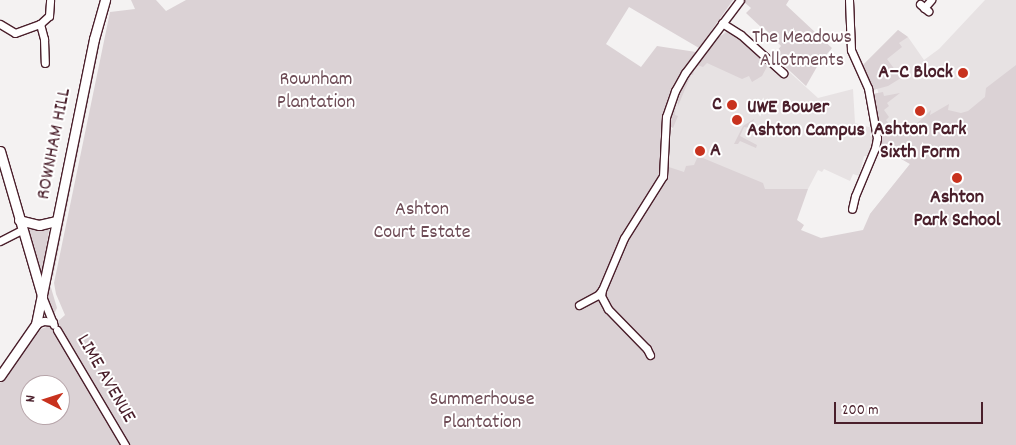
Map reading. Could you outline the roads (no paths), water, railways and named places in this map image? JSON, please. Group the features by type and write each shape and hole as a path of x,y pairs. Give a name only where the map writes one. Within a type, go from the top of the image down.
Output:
{"main road":[{"name":"ROWNHAM HILL","path":"41,299 104,0"},
{"path":"0,151 41,299 36,324 0,376"},
{"path":"19,220 39,225 57,221"},
{"path":"26,339 41,299"}],"street":[{"path":"0,24 17,33 40,24 49,14 50,0"},
{"path":"650,355 647,349 608,309 601,296 602,290 624,238 662,176 666,118 674,91 685,73 740,0"},
{"path":"849,0 851,50 870,93 876,138 875,148 855,196 852,209"},
{"path":"924,8 930,0"},
{"path":"722,23 741,35 783,73"},
{"path":"40,24 44,39 45,63"},
{"path":"0,241 22,230"},
{"path":"579,305 598,295 602,290"},
{"name":"LIME AVENUE","path":"41,299 125,445"},
{"path":"36,324 44,321 55,326"}],"place":[{"name":"A–C Block","path":"963,73"},
{"name":"C","path":"732,105"},
{"name":"Ashton Park Sixth Form","path":"920,111"},
{"name":"UWE Bower Ashton Campus","path":"737,120"},
{"name":"A","path":"700,151"},
{"name":"Ashton Park School","path":"957,178"}],"park label":[{"name":"The Meadows Allotments","path":"802,50"},
{"name":"Rownham Plantation","path":"316,92"},
{"name":"Ashton Court Estate","path":"422,222"},
{"name":"Summerhouse Plantation","path":"482,412"}]}
